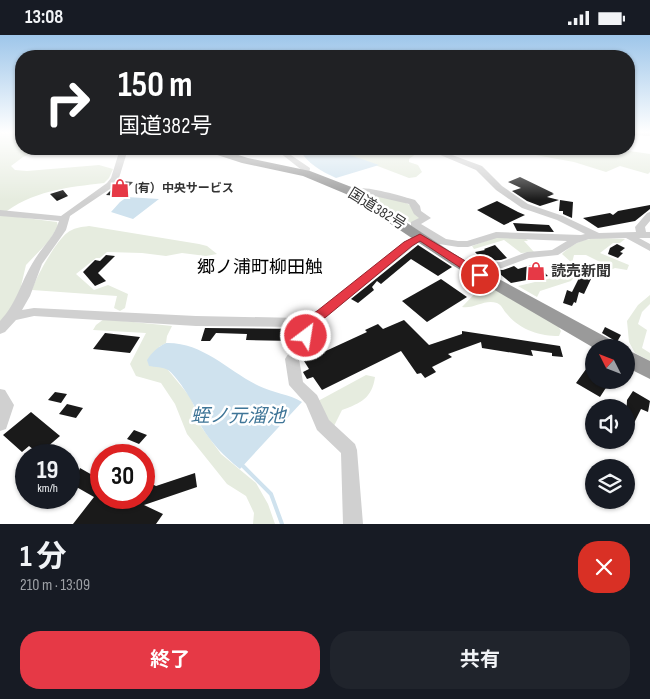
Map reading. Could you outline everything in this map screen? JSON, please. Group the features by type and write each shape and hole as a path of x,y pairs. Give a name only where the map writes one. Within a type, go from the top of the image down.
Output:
{"highway":[{"name":"国道382号","path":"227,155 306,173 350,191 465,266 594,339"},
{"path":"635,362 650,371"}],"street":[{"path":"0,329 12,316 24,296 37,264 61,231 64,219 70,211 113,181 122,155"},
{"path":"287,155 307,170 306,173"},
{"path":"445,155 479,168 499,188 525,205 560,218 596,235"},
{"path":"350,191 361,190 412,202 416,206 417,212 426,219 414,224 438,240 450,244 468,245 496,235 580,238 596,235 646,235"},
{"path":"0,213 64,219"},
{"path":"646,235 640,227 650,215"},
{"path":"628,235 650,248"},
{"path":"12,316 34,312 196,321 300,323 310,321 322,314 408,244 420,237"},
{"path":"465,266 502,265 527,255 554,253 580,238"},
{"path":"310,321 306,336 292,359 294,378 296,385 312,399 323,425 349,450 353,524"},
{"path":"0,395 6,405 0,425"}],"shaded area":[{"path":"0,155 28,155 11,166 15,170 27,171 99,165 113,169 109,178 104,183 77,186 37,195 25,200 2,215 57,222 58,226 49,241 26,265 18,299 0,323"},
{"path":"349,155 414,155 409,159 409,162 418,165 422,172 416,177 409,178"},
{"path":"535,155 650,155 650,172 648,174 620,166 606,172 574,162"},
{"path":"360,192 404,202 410,205 422,218 411,223"},
{"path":"89,226 199,244 207,246 217,254 206,256 182,253 166,256 107,252 100,258 96,258 76,274 94,290 108,285 128,294 125,308 120,311 114,308 117,296 32,290 57,243 72,230"},
{"path":"497,237 525,238 528,241 524,241 534,252 521,253 504,240 474,249 472,246"},
{"path":"601,238 625,239 620,243 613,243 600,253 629,265 627,270 615,268 608,271 602,268 602,263 586,255 574,255 572,263 562,254 580,242"},
{"path":"573,273 576,275 571,281 540,291 537,297 518,286"},
{"path":"482,282 558,326 561,331 559,336 545,335 524,328 512,320 497,303 488,302 471,307 462,307 480,288 479,284"},
{"path":"650,295 650,304 642,312 638,324 647,330 642,348 650,353 650,361 635,353 635,339 629,339 627,321 638,305"},
{"path":"104,319 172,326 166,343 159,347 168,370 191,398 195,409 195,417 221,454 256,483 268,504 275,524 253,524 254,513 246,496 227,484 187,434 175,404 161,383 136,376 130,364 146,333 93,330"},
{"path":"366,375 375,377 374,384 368,395 355,405 342,410 334,426 329,425 318,401"}],"water":[{"path":"303,155 350,155 379,165 336,178 315,167"},
{"path":"127,197 159,199 133,219 111,212"},
{"name":"蛭ノ元溜池","path":"166,343 192,347 204,352 259,386 302,402 240,469 219,449 205,432 194,405 171,372 166,369 149,366 147,360 149,357 155,350"}],"building":[{"path":"520,177 554,194 547,197 559,200 540,206 527,201 512,191 521,188 508,182"},
{"name":"(有）中央サービス","path":"120,181 133,182 120,196 106,195"},
{"path":"63,190 68,196 57,201 50,194"},
{"path":"560,200 573,202 572,218 563,214 563,211 559,211"},
{"path":"497,201 525,215 504,225 477,210"},
{"path":"650,205 650,209 635,221 598,228 583,218 610,213 613,215 618,211"},
{"path":"513,223 549,225 554,232 517,231"},
{"path":"617,244 625,248 620,252 623,253 618,258 608,254 610,248"},
{"path":"418,245 452,267 438,276 411,259 381,284 377,281 372,287 374,290 358,303 351,299"},
{"path":"495,245 507,258 483,261 475,252 485,250"},
{"path":"106,255 115,256 98,273 106,281 95,286 83,272 95,260 100,261"},
{"path":"532,265 538,266 548,276 511,283 495,270 503,270 514,266 518,269"},
{"path":"581,274 591,279 584,294 579,292 576,303 574,302 572,306 563,303 567,290 572,292"},
{"path":"441,279 467,297 427,322 402,301"},
{"path":"404,320 429,345 462,334 462,331 560,346 563,357 552,356 552,353 531,350 533,356 482,348 481,342 448,354 452,357 432,367 436,372 425,378 421,373 417,374 401,351 322,390 313,377 307,379 304,374 303,372 309,369 304,361 367,332 365,330 378,324 383,329"},
{"path":"605,327 621,335 619,339 612,339 602,333"},
{"path":"205,328 300,329 293,341 246,340 247,334 216,333 210,341 201,341"},
{"path":"105,333 140,337 130,353 93,349"},
{"path":"585,370 585,388 576,383"},
{"path":"586,389 605,389 600,397"},
{"path":"633,391 650,401 648,412 641,409 635,421 635,399 628,399"},
{"path":"55,392 67,394 61,403 48,400"},
{"path":"67,404 83,408 76,418 59,414"},
{"path":"31,412 60,436 51,444 15,444 15,446 3,435"},
{"path":"134,430 147,435 139,444 127,439"},
{"path":"80,468 90,474 90,495 80,489"},
{"path":"195,473 197,487 155,501 155,486"},
{"path":"90,502 90,509 152,509 163,514 156,524 73,524"}],"waterway":[{"path":"243,466 271,494 282,524"}],"place":[{"name":"(有）中央サービス","path":"120,188"},
{"name":"読売新聞","path":"536,271"}],"district":[{"name":"郷ノ浦町柳田触","path":"260,267"}],"route":[{"path":"306,336 310,321 322,314 414,239 420,237 480,275"}]}
